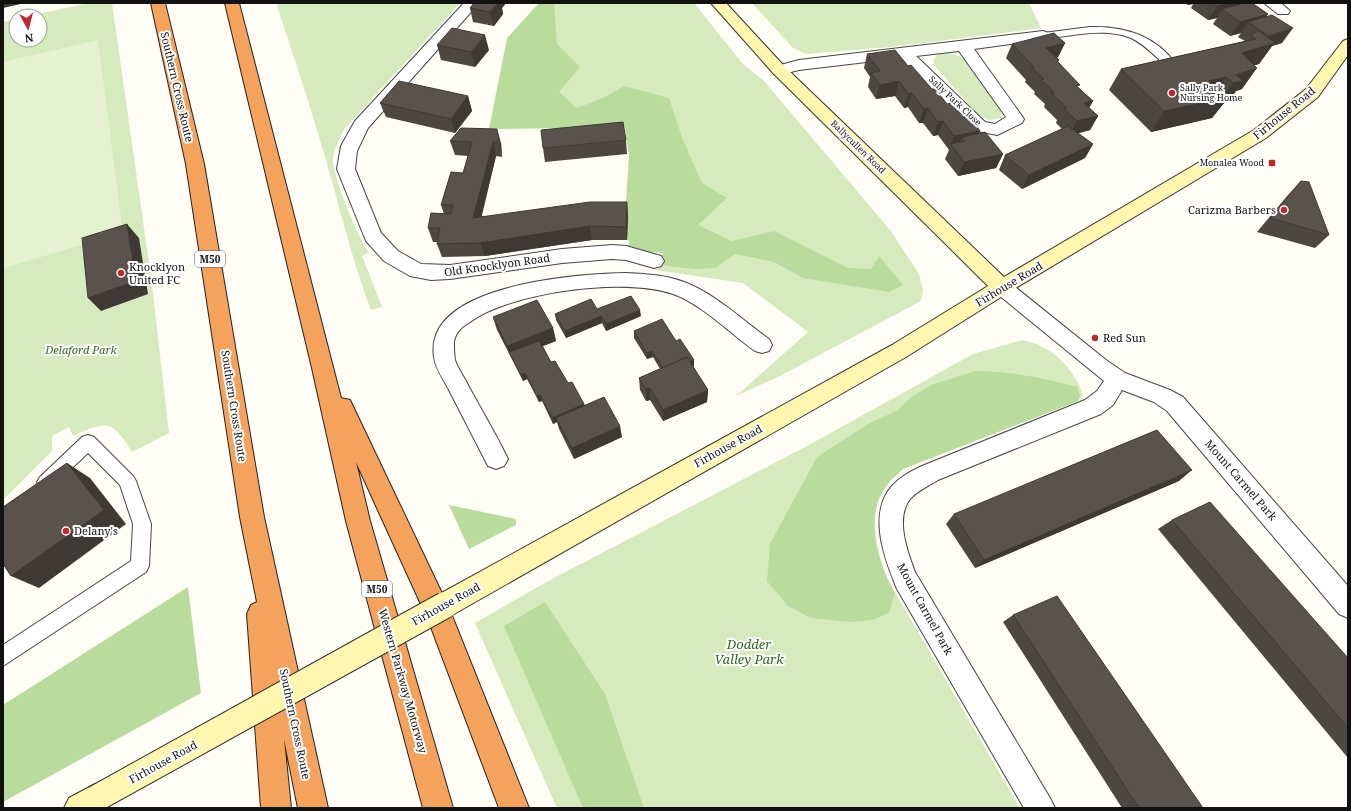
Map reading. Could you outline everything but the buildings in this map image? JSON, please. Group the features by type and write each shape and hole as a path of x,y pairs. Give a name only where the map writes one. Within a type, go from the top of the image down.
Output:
{"highway":[{"name":"Southern Cross Route","path":"158,3 195,164 252,517 312,808"},
{"name":"M50","path":"232,3 323,368 440,617 514,808"},
{"name":"Western Parkway Motorway","path":"323,368 358,521 438,808"},
{"name":"M50","path":"252,517 276,808"}],"main road":[{"name":"Ballycullen Road","path":"718,3 779,70 1002,287"},
{"name":"Firhouse Road","path":"87,804 899,351 1002,287 1260,134 1312,93 1348,44"}],"street":[{"name":"Old Knocklyon Road","path":"472,3 361,125 348,148 346,169 373,236 380,246 391,256 417,271 430,273 476,269 562,256 612,252 626,253 654,261"},
{"path":"1271,3 1283,11"},
{"path":"779,70 799,65 1044,36"},
{"name":"Sally Park Close","path":"903,52 979,126 997,130 1016,120 963,45"},
{"path":"476,269 485,303"},
{"path":"496,459 445,361 442,348 445,335 452,324 472,309 485,303 545,288 612,280 653,281 678,288 697,298 762,345"},
{"name":"Mount Carmel Park","path":"1002,287 1098,366 1117,379 1162,396 1175,404 1348,605"},
{"name":"Mount Carmel Park","path":"1040,808 906,580 895,554 891,533 892,515 898,496 911,484 930,473 1093,407 1105,398 1117,379"}],"lane":[{"path":"1044,36 1109,30 1135,36 1169,63"},
{"path":"3,656 140,566 142,524 127,481 88,442 32,494"}],"green space":[{"name":"Delaford Park","path":"89,3 112,3 151,277 169,433 132,452 119,434 108,426 94,427 73,436 69,427 52,436 52,451 3,500 3,22 8,21 8,48 48,48 48,12"},
{"path":"276,3 460,3 344,129 334,153 333,161 337,180 353,222 369,252 362,256 382,307 371,310 364,290 351,251 318,132"},
{"path":"539,3 694,3 742,63 764,81 891,231 919,274 923,290 921,301 778,377 736,396 808,332 743,283 655,270 662,266 663,253 628,250 629,241 624,237 629,156 625,127 489,129"},
{"path":"539,3 554,3 557,44 580,67 559,92 577,108 605,97 624,86 669,98 683,140 702,183 727,198 698,225 732,241 774,231 848,268 871,269 879,256 903,285 889,292 803,278 774,262 735,254 715,268 695,269 658,265 663,253 628,250 629,241 624,237 629,156 625,127 489,129 507,38"},
{"path":"752,3 1029,3 1041,28 891,47 806,54 793,48"},
{"path":"98,40 123,233 3,268 3,62"},
{"path":"939,53 949,53 967,59 1001,110 1001,118 989,120 978,115 934,65 933,60"},
{"name":"Dodder Valley Park","path":"1022,340 1033,343 1052,352 1060,359 1074,376 1083,395 1078,401 903,469 893,478 881,494 875,517 875,528 879,552 885,575 1020,808 557,808 475,623 550,580 807,446 973,354"},
{"path":"975,371 1014,374 1052,381 1077,387 1080,396 1078,401 903,469 891,480 880,496 874,524 878,554 895,593 889,613 872,620 851,622 811,618 788,606 767,581 770,544 817,457 868,424 898,410 913,396 931,385"},
{"path":"449,505 516,519 516,525 469,549"},
{"path":"188,587 201,693 3,802 3,705"},
{"path":"545,602 605,694 644,808 583,808 504,626"}],"place":[{"name":"Sally Park Nursing Home","path":"1172,93"},
{"name":"Monalea Wood","path":"1272,163"},
{"name":"Carizma Barbers","path":"1284,210"},
{"name":"Knocklyon United FC","path":"121,273"},
{"name":"Red Sun","path":"1095,338"},
{"name":"Delany's","path":"66,531"}]}
